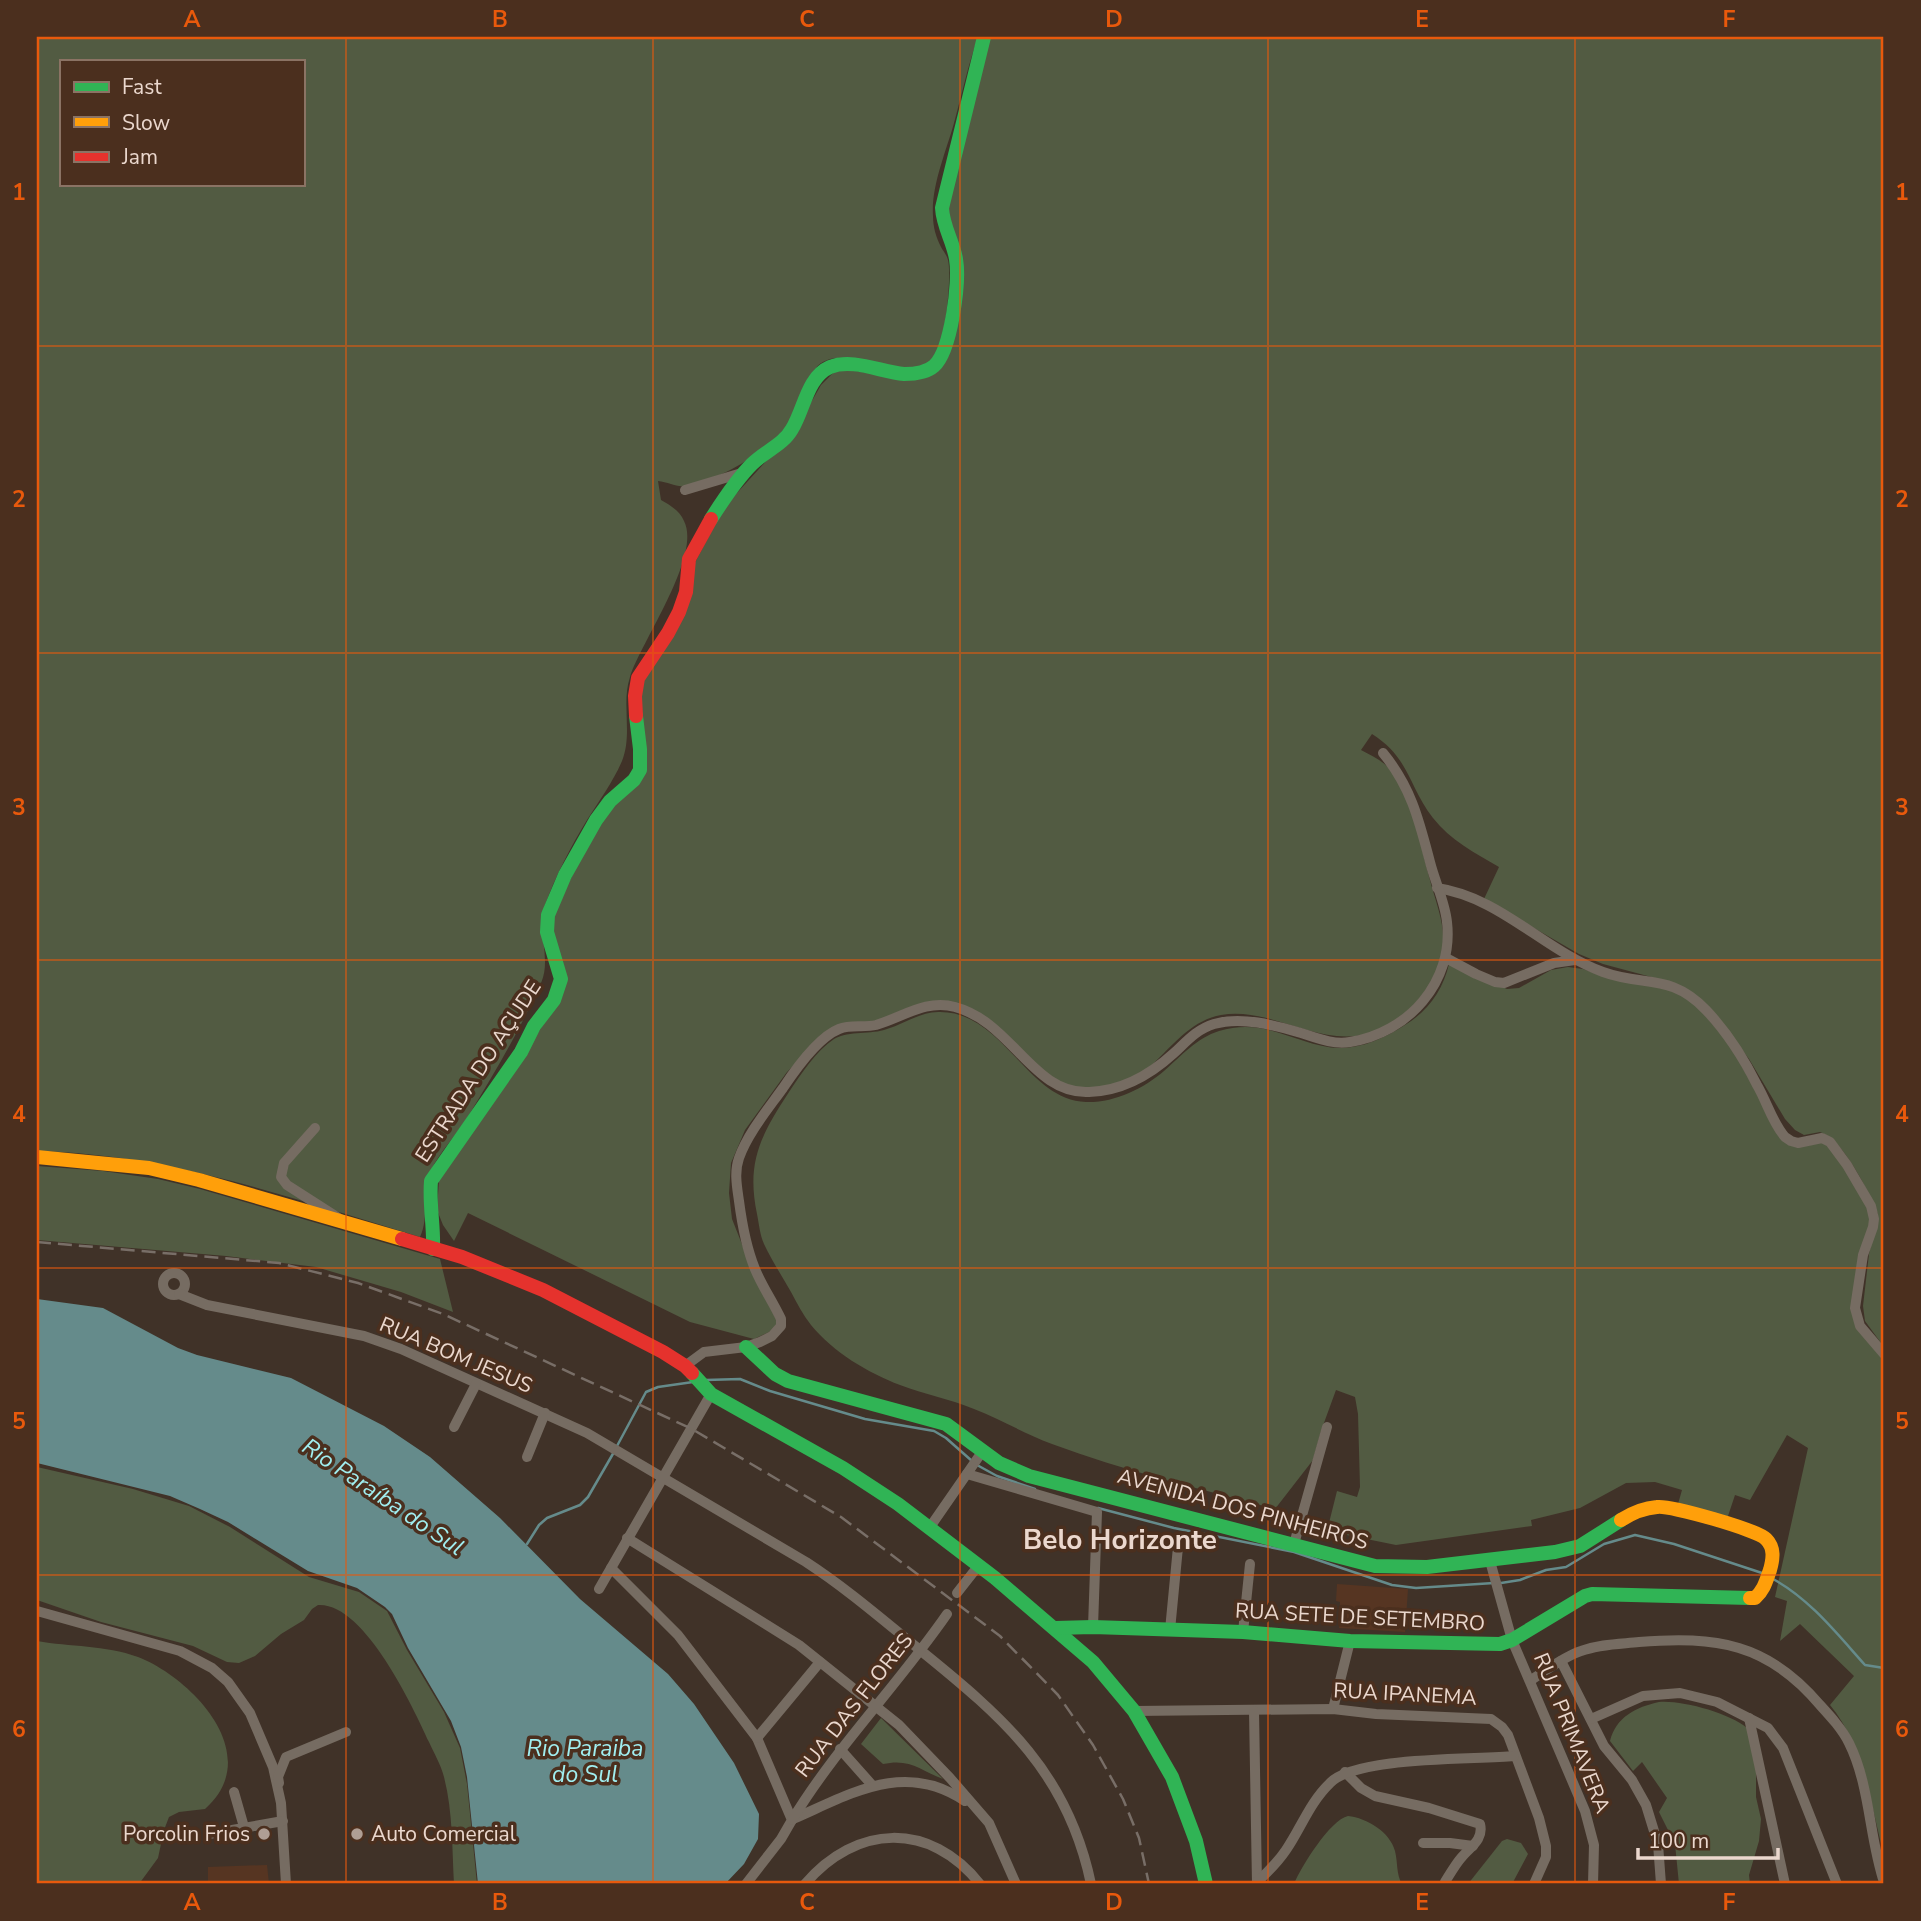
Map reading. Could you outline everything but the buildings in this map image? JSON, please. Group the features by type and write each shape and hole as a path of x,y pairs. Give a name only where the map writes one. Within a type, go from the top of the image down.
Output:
{"street":[{"name":"ESTRADA DO AÇUDE","path":"433,1249 434,1231 429,1206 431,1181 521,1052 534,1026 558,991 561,979 547,932 548,915 565,875 596,820 610,801 634,780 640,770 636,698 638,680 674,624 686,592 690,558 726,498 746,471 786,438 813,384 824,371 845,365 915,373 931,368 942,358 958,267 951,243 942,227 942,208 984,37"},
{"path":"685,490 746,471"},
{"path":"687,1368 704,1352 746,1347 772,1336 780,1328 781,1322 746,1242 736,1182 737,1164 749,1139 785,1084 833,1032 845,1027 873,1026 926,1006 951,1006 974,1014 992,1025 1032,1066 1053,1083 1067,1090 1091,1093 1135,1082 1164,1062 1201,1029 1220,1023 1259,1023 1321,1040 1350,1042 1369,1037 1404,1020 1422,1005 1446,958 1448,926 1410,793 1383,753"},
{"path":"1437,888 1486,904 1577,960 1611,975 1655,981 1685,992 1706,1010 1756,1083 1785,1137 1798,1143 1822,1138 1834,1146 1874,1213 1873,1227 1863,1255 1855,1308 1860,1326 1884,1354"},
{"path":"1446,958 1476,974 1504,983 1554,963 1577,960"},
{"path":"315,1128 284,1163 281,1177 287,1185 343,1221"},
{"path":"37,1157 149,1168 200,1180 479,1262 523,1280 632,1335 687,1368 710,1393 868,1483 930,1527 1093,1662 1134,1711 1179,1790 1196,1841 1206,1884"},
{"name":"RUA BOM JESUS","path":"179,1294 206,1305 364,1336 401,1349 545,1413 602,1442 829,1577 999,1717 1043,1768 1079,1838 1091,1884"},
{"name":"AVENIDA DOS PINHEIROS","path":"746,1347 775,1374 788,1381 941,1423 956,1430 981,1455 1029,1476 1342,1558 1387,1568 1427,1567 1537,1555 1580,1546 1634,1512 1654,1506 1750,1529 1766,1538 1773,1554 1768,1575"},
{"path":"454,1427 476,1384"},
{"path":"599,1589 710,1393"},
{"path":"527,1457 545,1413"},
{"path":"1294,1544 1327,1427"},
{"path":"930,1527 981,1455"},
{"path":"969,1471 1097,1512 1093,1627"},
{"path":"628,1538 778,1630 876,1704 917,1742 979,1812 994,1832 1016,1884"},
{"path":"1170,1630 1178,1547"},
{"name":"RUA PRIMAVERA","path":"1490,1561 1512,1640 1585,1811 1594,1845 1593,1884"},
{"path":"1243,1633 1250,1564"},
{"path":"957,1592 979,1565"},
{"path":"611,1568 678,1634 757,1738 792,1819 872,1785 907,1780 929,1784 953,1793 979,1812"},
{"name":"RUA SETE DE SETEMBRO","path":"1055,1628 1170,1630 1350,1641 1481,1645 1506,1643 1584,1595 1625,1594 1746,1600 1757,1597 1763,1591 1768,1575"},
{"path":"38,1613 158,1644 180,1651 212,1668 228,1682 250,1713 267,1749 279,1790"},
{"name":"RUA DAS FLORES","path":"746,1884 780,1839 840,1749 922,1651 947,1615"},
{"path":"1333,1709 1350,1641"},
{"path":"1531,1680 1578,1652 1595,1647 1668,1641 1727,1644 1774,1662 1814,1697 1849,1743 1859,1772 1872,1839 1884,1882"},
{"path":"1561,1661 1604,1746 1632,1780 1646,1805 1658,1844 1661,1884"},
{"path":"757,1738 820,1662"},
{"path":"1591,1719 1637,1698 1665,1693 1703,1697 1768,1728 1781,1744 1837,1884"},
{"name":"RUA IPANEMA","path":"1134,1711 1333,1709 1376,1714 1491,1719 1506,1731 1539,1818 1547,1851 1534,1884"},
{"path":"1254,1711 1257,1883"},
{"path":"1749,1718 1785,1884"},
{"path":"286,1884 278,1777 286,1758 346,1732"},
{"path":"840,1749 872,1785"},
{"path":"1257,1883 1287,1848 1327,1785 1345,1772 1420,1761 1514,1756"},
{"path":"1345,1772 1361,1788 1376,1796 1429,1808 1481,1826 1481,1833 1473,1846 1445,1882"},
{"path":"234,1792 244,1827"},
{"path":"209,1834 283,1821"},
{"path":"805,1884 834,1858 866,1843 892,1837 921,1840 941,1849 962,1864 980,1884"},
{"path":"1423,1843 1473,1846"}],"shaded area":[{"path":"1337,1584 1408,1589 1405,1632 1339,1628 1340,1602 1336,1601"},
{"path":"267,1865 269,1884 208,1884 208,1867"}],"green space":[{"path":"37,37 978,37 934,193 934,224 948,260 949,281 944,327 934,359 922,367 908,369 841,358 827,360 811,374 784,429 761,450 732,469 703,482 677,486 658,481 661,500 680,514 684,521 687,536 685,555 678,577 630,677 626,698 627,740 622,761 569,851 545,905 542,925 545,964 541,983 506,1052 463,1124 431,1170 426,1186 425,1221 420,1237 231,1181 135,1160 37,1151"},
{"path":"990,37 1884,37 1884,1347 1865,1321 1863,1306 1869,1254 1878,1214 1854,1167 1838,1145 1820,1132 1804,1135 1795,1130 1785,1119 1749,1059 1713,1011 1666,981 1603,964 1579,954 1484,899 1499,867 1463,846 1440,826 1394,753 1372,734 1361,750 1388,767 1408,799 1443,934 1442,953 1433,978 1418,1000 1388,1025 1356,1036 1337,1036 1260,1017 1221,1015 1192,1028 1153,1064 1133,1077 1108,1086 1083,1088 1051,1077 953,1003 876,1023 851,1023 787,1072 745,1130 731,1163 729,1193 732,1219 753,1272 777,1321 776,1326 769,1332 754,1339 690,1322 468,1213 454,1241 443,1225 437,1210 439,1180 512,1076 559,998 551,919 602,815 634,784 639,692 691,570 725,506 769,458 821,385 833,373 841,369 898,377 949,353 951,235 948,212"},
{"path":"1449,964 1507,989 1519,988 1551,970 1568,967 1583,969 1611,979 1668,988 1694,1002 1729,1044 1784,1140 1819,1141 1832,1147 1872,1214 1854,1310 1884,1357 1884,1855 1858,1757 1851,1738 1830,1705 1854,1676 1800,1624 1780,1641 1787,1601 1775,1597 1808,1448 1787,1435 1750,1500 1735,1495 1727,1519 1678,1504 1682,1490 1655,1482 1626,1483 1580,1508 1531,1520 1532,1526 1396,1545 1327,1531 1337,1491 1357,1497 1360,1487 1355,1397 1336,1390 1313,1460 1275,1509 1079,1454 974,1409 876,1374 840,1353 811,1325 764,1244 754,1196 753,1179 758,1150 771,1122 804,1070 821,1050 840,1036 881,1031 931,1013 961,1015 998,1039 1047,1087 1065,1097 1097,1102 1128,1094 1147,1084 1196,1043 1211,1034 1236,1027 1267,1030 1310,1043 1340,1048 1374,1041 1405,1025 1427,1006 1439,991"},
{"path":"37,1166 158,1179 440,1259 453,1312 401,1292 316,1267 226,1256 37,1240"},
{"path":"37,1467 133,1489 189,1506 230,1527 309,1577 359,1592 387,1611 444,1712 460,1748 467,1784 477,1884 454,1884 451,1817 441,1768 399,1682 385,1659 352,1620 335,1609 318,1605 304,1620 281,1634 255,1656 239,1663 227,1662 193,1646 101,1622 37,1600"},
{"path":"37,1641 113,1650 138,1657 159,1667 199,1700 215,1721 225,1743 228,1765 222,1788 205,1809 179,1812 169,1817 158,1858 139,1884 37,1884"},
{"path":"1659,1702 1680,1703 1705,1709 1729,1717 1747,1728 1756,1765 1756,1797 1761,1819 1759,1841 1749,1875 1750,1884 1679,1884 1675,1844 1659,1812 1667,1798 1642,1762 1633,1771 1610,1741 1617,1725 1628,1714"},
{"path":"881,1718 943,1779 908,1764 883,1764 861,1744"},
{"path":"1348,1816 1370,1823 1388,1838 1395,1851 1402,1884 1294,1884 1309,1856 1325,1835 1341,1819"},
{"path":"1507,1839 1521,1843 1528,1854 1512,1884 1468,1884 1502,1841"}],"water":[{"name":"Rio Paraiba do Sul","path":"37,1299 103,1308 178,1348 291,1378 384,1426 430,1457 500,1518 580,1599 668,1674 694,1704 734,1763 759,1814 758,1839 744,1864 725,1884 478,1884 467,1777 461,1747 451,1721 408,1648 392,1614 385,1607 357,1588 308,1571 228,1522 170,1496 37,1463"}],"waterway":[{"path":"706,1380 740,1379 770,1391 865,1419 934,1431 972,1461"},
{"path":"617,1446 646,1392 658,1387 693,1382"},
{"path":"527,1544 547,1518 580,1505 588,1497 614,1452"},
{"path":"977,1465 997,1476 1035,1489"},
{"path":"1098,1508 1174,1528 1294,1552 1392,1585 1416,1588 1494,1583"},
{"path":"1501,1583 1566,1567 1604,1544 1635,1535 1674,1544 1765,1574"},
{"path":"1773,1579 1811,1607 1865,1665 1884,1668"}],"railway":[{"path":"37,1242 279,1263 358,1283 443,1314 692,1429 841,1517 1000,1636 1058,1695 1093,1745 1123,1799 1139,1838 1149,1884"}],"traffic: fast":[{"path":"711,519 746,470 788,435 811,386 822,372 830,367 848,364 895,373 916,373 931,368 940,358 953,316 957,270 955,252 942,208 984,37"},
{"path":"433,1249 431,1181 554,1000 561,979 547,932 548,915 565,875 596,820 610,801 634,780 640,770 636,716"},
{"path":"746,1347 775,1374 788,1381 946,1424 999,1463 1029,1476 1375,1566 1427,1567 1555,1552 1580,1546 1621,1520"},
{"path":"692,1373 711,1394 843,1468 898,1504 995,1578 1093,1662 1134,1711 1172,1777 1196,1841 1206,1884"},
{"path":"1055,1628 1243,1632 1350,1641 1500,1644 1512,1640 1592,1594 1750,1598"}],"traffic: slow":[{"path":"37,1157 149,1168 402,1239"},
{"path":"1621,1520 1642,1510 1665,1507 1760,1535 1771,1546 1772,1562 1763,1589 1755,1598 1750,1598"}],"traffic: jam":[{"path":"636,716 638,678 679,612 686,592 689,559 711,519"},
{"path":"402,1239 462,1257 543,1290 663,1352 692,1373"}],"place":[{"name":"Porcolin Frios","path":"264,1834"},
{"name":"Auto Comercial","path":"357,1834"}],"district":[{"name":"Belo Horizonte","path":"1120,1540"}],"water label":[{"name":"Rio Paraíba do Sul","path":"383,1497"}]}
